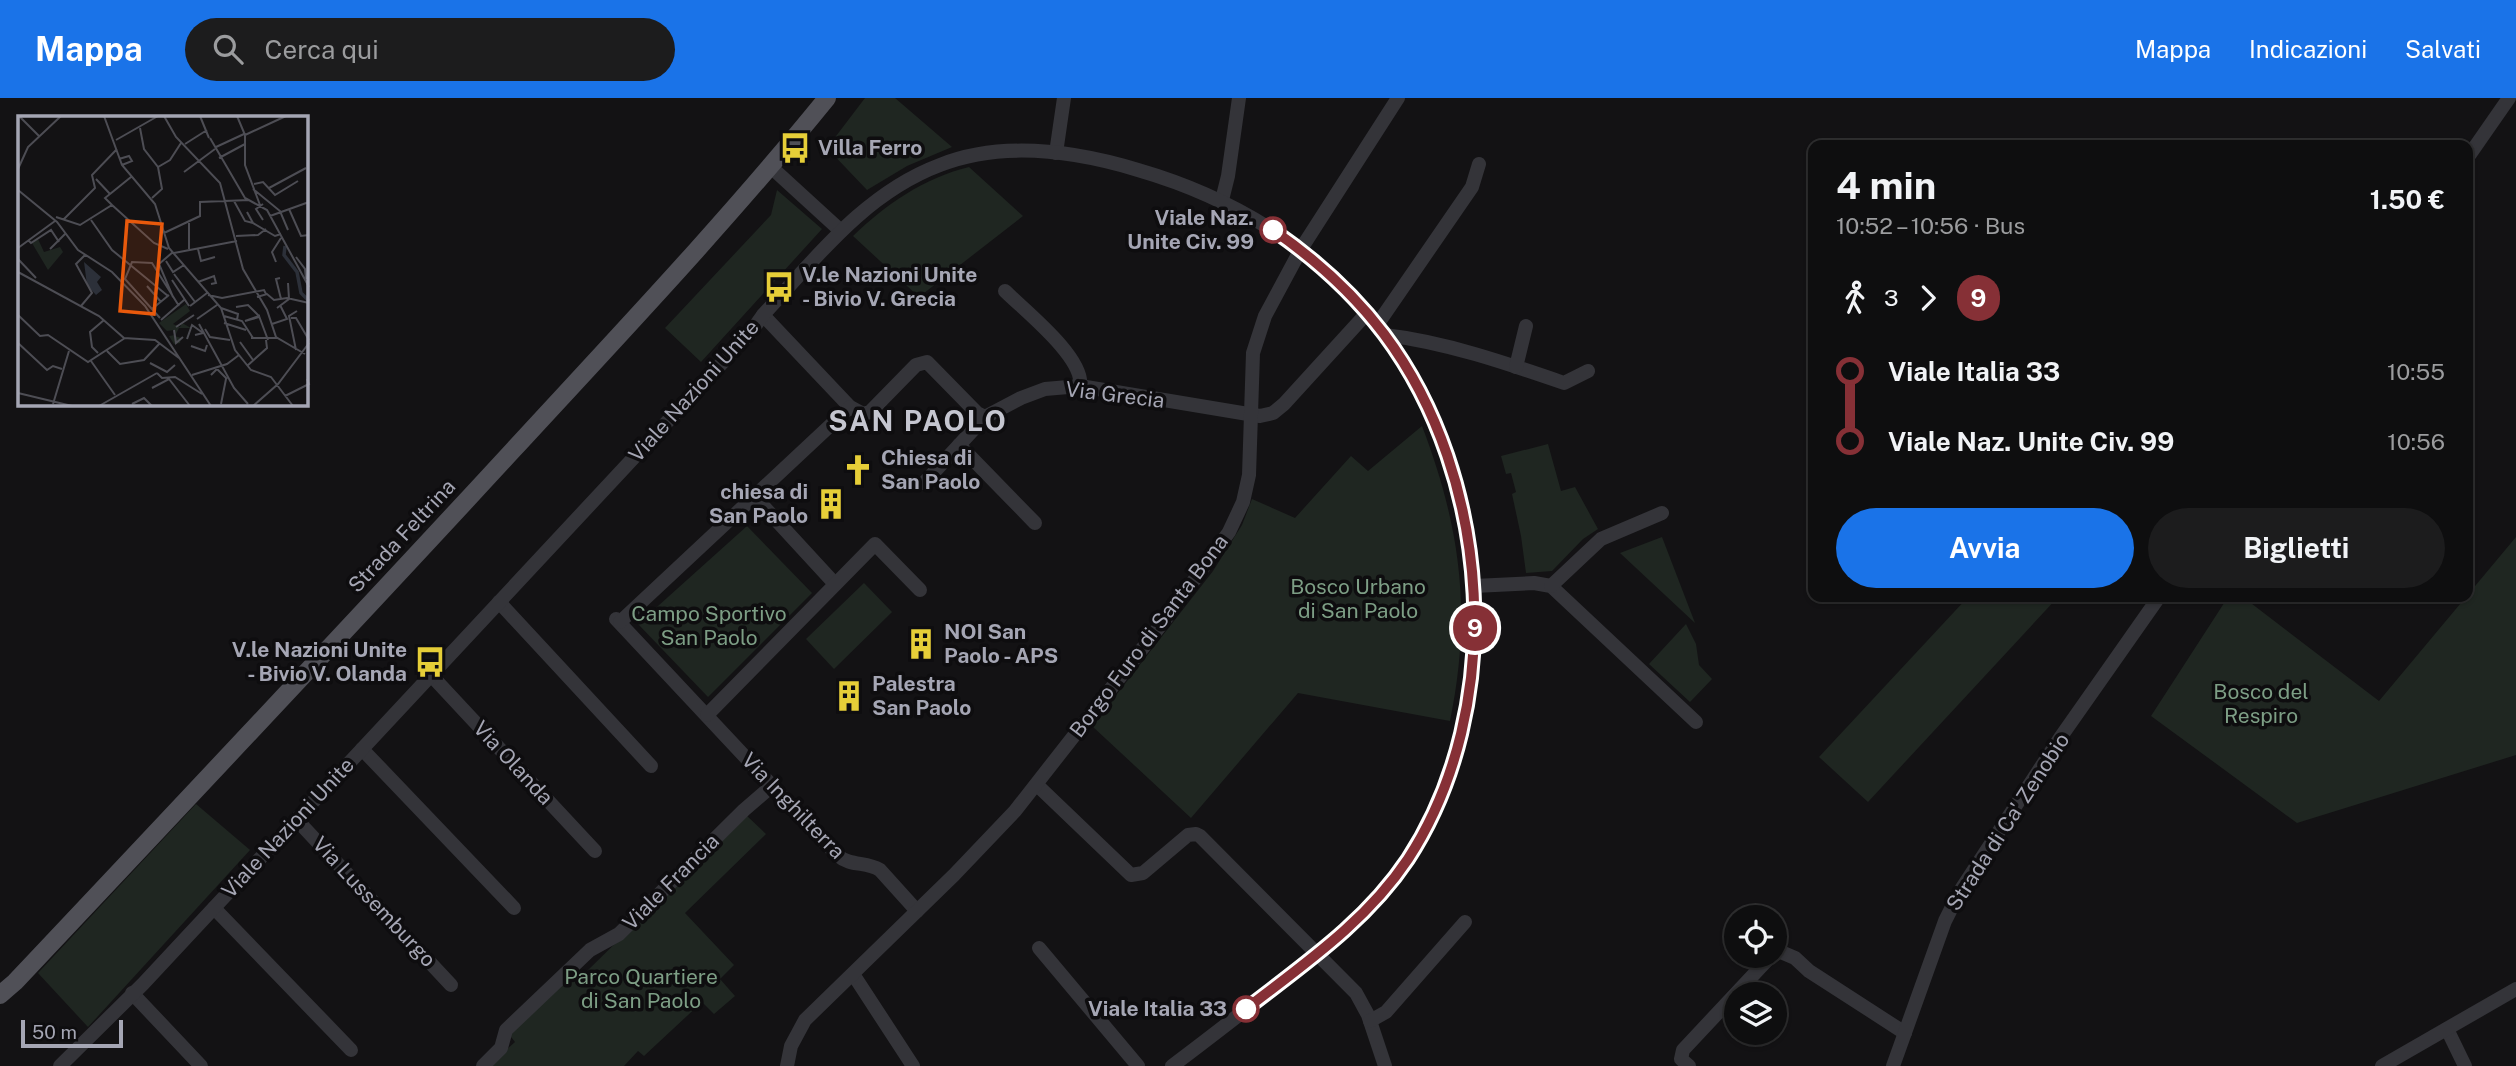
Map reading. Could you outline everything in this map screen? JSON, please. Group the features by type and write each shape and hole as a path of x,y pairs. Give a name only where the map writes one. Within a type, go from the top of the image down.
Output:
{"main road":[{"name":"Strada Feltrina","path":"0,995 25,972 344,633 705,242 827,98"}],"street":[{"path":"1056,153 1064,98"},
{"path":"1222,200 1239,98"},
{"name":"Borgo Furo di Santa Bona","path":"787,1066 792,1046 805,1020 979,850 1037,785 1198,577 1229,532 1242,502 1249,475 1252,439 1251,379 1258,334 1272,301 1301,249 1398,98"},
{"path":"2473,150 2509,98"},
{"name":"Viale Nazioni Unite","path":"60,1066 214,908 841,232 879,197 902,182 945,163 998,151 1056,153 1116,163 1180,183 1245,212 1301,249 1367,313 1381,330 1418,389 1447,457 1464,520 1474,586 1475,631 1470,685 1461,735 1445,788 1416,846 1373,902 1318,954 1172,1066"},
{"path":"1479,163 1472,187 1381,330 1564,383 1588,371"},
{"path":"771,167 841,232"},
{"path":"1005,290 1069,355 1078,371 1080,386"},
{"path":"1251,415 1267,416 1279,409 1367,313"},
{"path":"763,315 849,407 863,414 870,412 916,365 928,362 977,413 985,417"},
{"path":"1516,367 1526,326"},
{"name":"Via Grecia","path":"924,484 985,417 1045,389 1080,386 1251,415"},
{"path":"835,584 754,496 849,407"},
{"path":"959,445 1035,523"},
{"name":"Via Inghilterra","path":"754,496 618,620 837,856 852,864 874,866 880,870 917,911"},
{"path":"1550,586 1601,539 1662,513"},
{"path":"707,715 875,544 920,590"},
{"path":"1474,586 1534,583 1550,586 1696,723"},
{"path":"499,602 651,766"},
{"name":"Strada di Ca' Zenobio","path":"1893,1066 1945,921 1960,891 2060,738 2155,602"},
{"name":"Via Olanda","path":"431,675 595,850"},
{"name":"Viale Nazioni Unite","path":"362,749 514,908"},
{"name":"Viale Francia","path":"483,1066 501,1048 506,1030 590,950 619,934 744,810 773,785"},
{"path":"1037,785 1131,874 1143,873 1188,835 1196,834 1356,993 1370,1021 1385,1066"},
{"name":"Via Lussemburgo","path":"296,819 451,985"},
{"name":"Viale Nazioni Unite","path":"214,908 351,1050"},
{"path":"1370,1021 1386,1012 1465,922"},
{"path":"1039,948 1138,1066"},
{"path":"1787,955 1905,1033"},
{"path":"1689,1066 1681,1059 1683,1050 1761,968"},
{"path":"853,974 913,1066"},
{"path":"2382,1066 2516,989"},
{"path":"132,993 201,1066"},
{"path":"2447,1029 2465,1066"}],"green space":[{"path":"865,98 895,98 952,147 907,166 867,190 827,148"},
{"path":"969,167 1023,216 919,297 853,236 879,213 921,185"},
{"path":"777,190 822,229 701,362 665,328 771,215"},
{"name":"Bosco Urbano di San Paolo","path":"1422,426 1446,500 1459,572 1460,644 1450,721 1298,693 1191,818 1092,726 1213,571 1242,525 1252,499 1295,518 1351,456 1368,471"},
{"path":"1548,444 1561,491 1575,487 1598,529 1583,539 1552,571 1526,573 1512,494 1516,492 1511,473 1506,474 1501,456"},
{"name":"Campo Sportivo San Paolo","path":"747,526 812,593 708,697 638,624"},
{"path":"1662,537 1695,623 1620,553"},
{"name":"Bosco del Respiro","path":"2516,537 2516,755 2297,823 2151,716 2225,602 2250,602 2379,701 2462,602 2473,602 2473,588"},
{"path":"864,583 892,612 834,669 806,639"},
{"path":"1963,602 2053,602 1868,802 1819,757"},
{"path":"1686,624 1696,644 1699,665 1712,679 1690,702 1649,664"},
{"path":"196,804 250,850 88,1027 38,973"},
{"name":"Parco Quartiere di San Paolo","path":"746,815 766,834 685,913 734,965 720,979 735,996 714,1014 702,1002 644,1056 638,1051 624,1066 488,1066 515,1042 508,1033 577,968 584,974"}],"bus line":[{"name":"9","path":"1246,1009 1339,937 1373,902 1416,846 1445,788 1461,735 1475,631 1471,558 1460,502 1444,449 1418,389 1385,335 1355,299 1301,249 1273,230"}],"place":[{"name":"Villa Ferro","path":"795,148"},
{"name":"Viale Naz. Unite Civ. 99","path":"1273,230"},
{"name":"V.le Nazioni Unite - Bivio V. Grecia","path":"779,287"},
{"name":"Chiesa di San Paolo","path":"858,470"},
{"name":"chiesa di San Paolo","path":"831,504"},
{"name":"NOI San Paolo - APS","path":"921,644"},
{"name":"V.le Nazioni Unite - Bivio V. Olanda","path":"430,662"},
{"name":"Palestra San Paolo","path":"849,696"},
{"name":"Viale Italia 33","path":"1246,1009"}],"district":[{"name":"SAN PAOLO","path":"918,421"}]}
